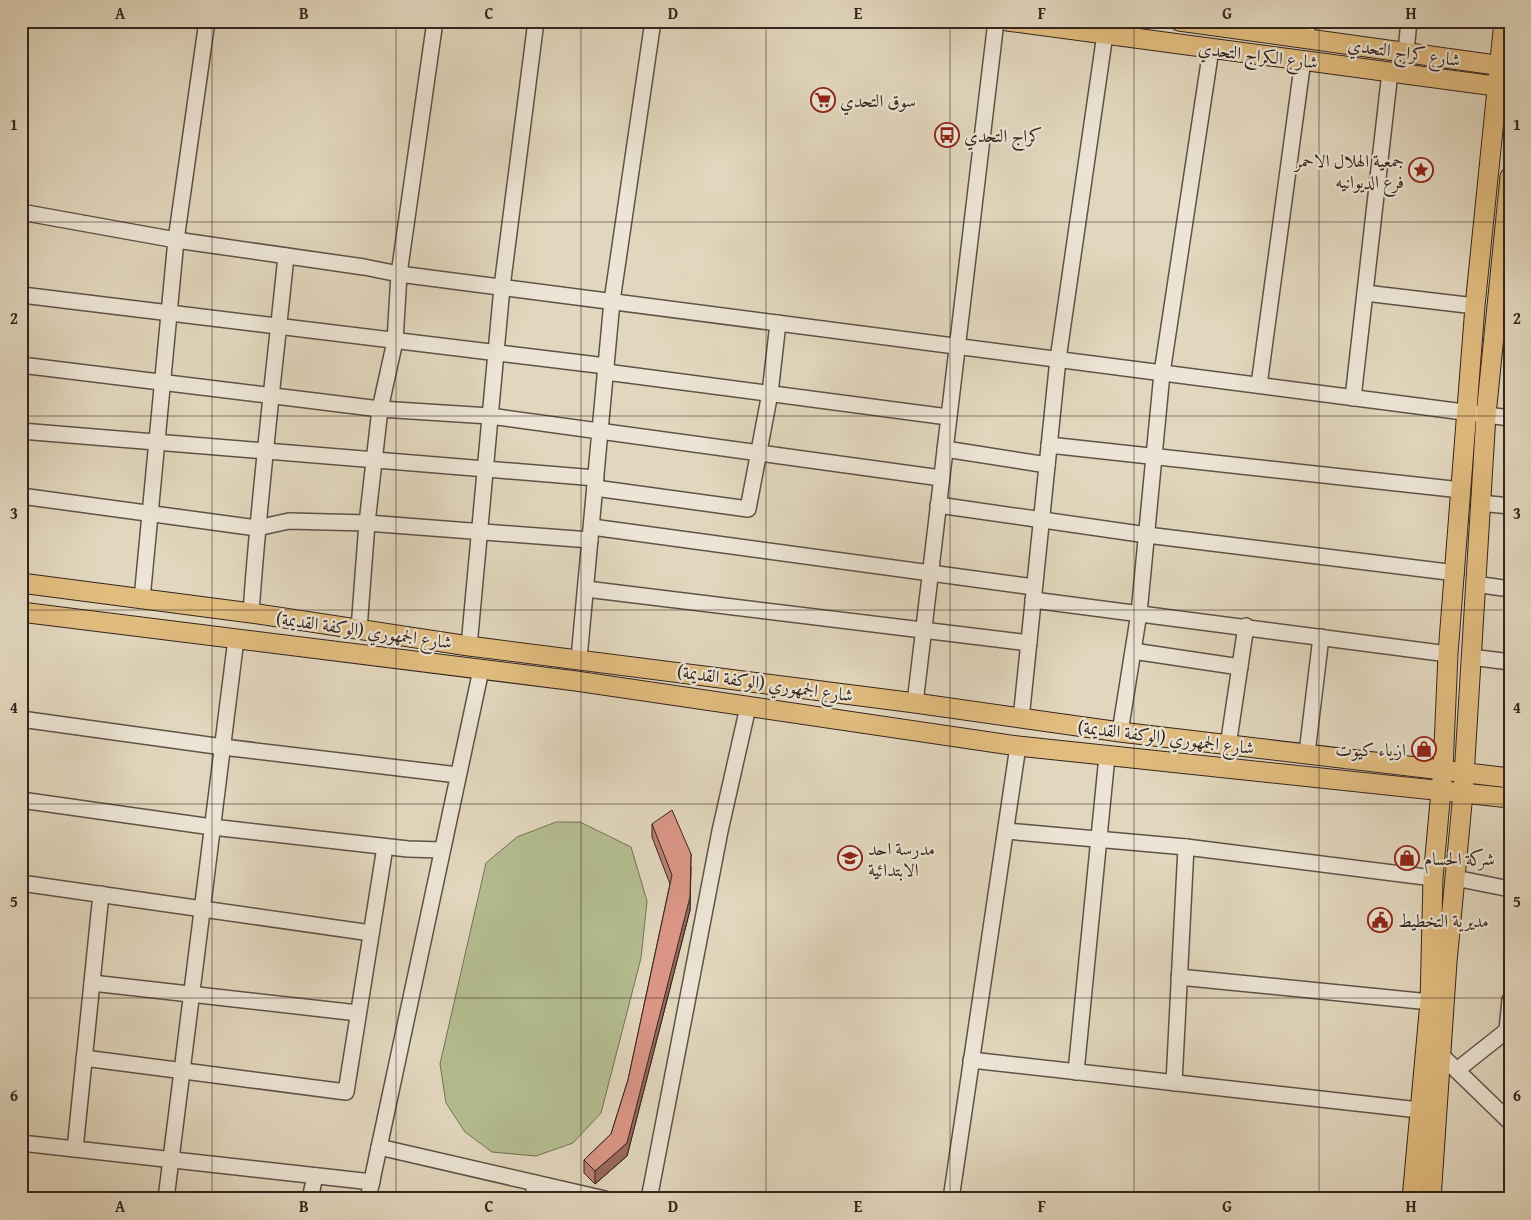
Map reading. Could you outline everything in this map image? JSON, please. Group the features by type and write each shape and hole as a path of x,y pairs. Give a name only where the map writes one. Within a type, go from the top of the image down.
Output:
{"main road":[{"name":"شارع الكراج التحدي","path":"1007,21 1504,88"},
{"name":"شارع كراج التحدي","path":"1179,21 1307,30 1406,51 1505,66"},
{"path":"1412,1199 1430,1002 1433,878 1443,770 1448,654 1456,574 1466,412 1475,306 1504,88 1504,21"},
{"path":"1431,1199 1463,793 1486,415 1510,178"},
{"name":"شارع الجمهوري (الوكفة القديمة)","path":"21,583 251,613 469,646 579,658 776,684 1120,732 1510,778"},
{"name":"شارع الجمهوري (الوكفة القديمة)","path":"21,612 481,670 1018,746 1510,798"},
{"path":"772,711 776,684"},
{"path":"973,740 976,712"}],"street":[{"path":"142,599 176,240 207,21"},
{"path":"359,629 367,523 380,409 395,340 399,274 435,21"},
{"path":"469,646 502,287 536,21"},
{"path":"579,658 612,301 653,21"},
{"path":"915,703 996,21"},
{"path":"1406,51 1409,21"},
{"path":"1021,719 1058,359 1104,34"},
{"path":"1120,732 1139,613 1162,373 1211,49"},
{"path":"1259,385 1303,60"},
{"path":"1353,398 1390,72"},
{"path":"21,212 176,240 399,274 1510,418"},
{"path":"251,613 257,528 267,451 286,256"},
{"path":"1365,293 1475,306"},
{"path":"22,295 496,353 948,417"},
{"path":"21,431 484,469 596,483 748,509 770,393 778,323"},
{"path":"21,365 380,409 490,416 941,478"},
{"path":"1049,445 1461,490"},
{"path":"944,449 1047,465"},
{"path":"21,496 257,528 289,521 591,533 930,572 1034,594 1139,613 1448,654"},
{"path":"1480,503 1510,506"},
{"path":"938,505 1147,535 1456,574"},
{"path":"1475,584 1510,589"},
{"path":"586,589 1029,643"},
{"path":"1228,746 1246,626"},
{"path":"1307,753 1321,636"},
{"path":"166,1199 236,639"},
{"path":"1133,651 1240,667"},
{"path":"1471,657 1510,662"},
{"path":"368,1199 481,670"},
{"path":"649,1199 720,831 748,707"},
{"path":"21,719 223,747 458,775"},
{"path":"951,1199 1018,746"},
{"path":"1076,1072 1097,839 1107,756"},
{"path":"21,800 212,827 385,847 442,850"},
{"path":"1006,831 1186,847 1433,878"},
{"path":"84,1058 346,1092 385,847"},
{"path":"1174,1083 1186,847"},
{"path":"1455,878 1510,888"},
{"path":"21,883 371,933"},
{"path":"75,1149 101,894"},
{"path":"1179,977 1430,1002"},
{"path":"92,983 358,1013"},
{"path":"1458,1070 1508,1029 1510,1000"},
{"path":"1442,1056 1510,1122"},
{"path":"971,1060 1419,1110"},
{"path":"21,1143 372,1182"},
{"path":"379,1147 605,1199"},
{"path":"310,1199 315,1176"},
{"path":"533,1199 535,1183"}],"green space":[{"path":"556,822 580,822 631,847 647,901 641,958 601,1113 573,1143 536,1156 492,1152 465,1132 446,1103 440,1064 486,863 517,837"}],"building":[{"path":"672,810 691,854 690,897 627,1143 595,1171 584,1160 611,1134 628,1080 672,875 652,824"}],"place":[{"name":"سوق التحدي","path":"823,100"},
{"name":"كراج التحدي","path":"947,135"},
{"name":"جمعية الهلال الاحمر فرع الديوانيه","path":"1421,170"},
{"name":"ازياء كيوت","path":"1424,749"},
{"name":"مدرسة احد الابتدائية","path":"850,858"},
{"name":"شركة الحسام","path":"1407,858"},
{"name":"مديرية التخطيط","path":"1380,920"}]}
